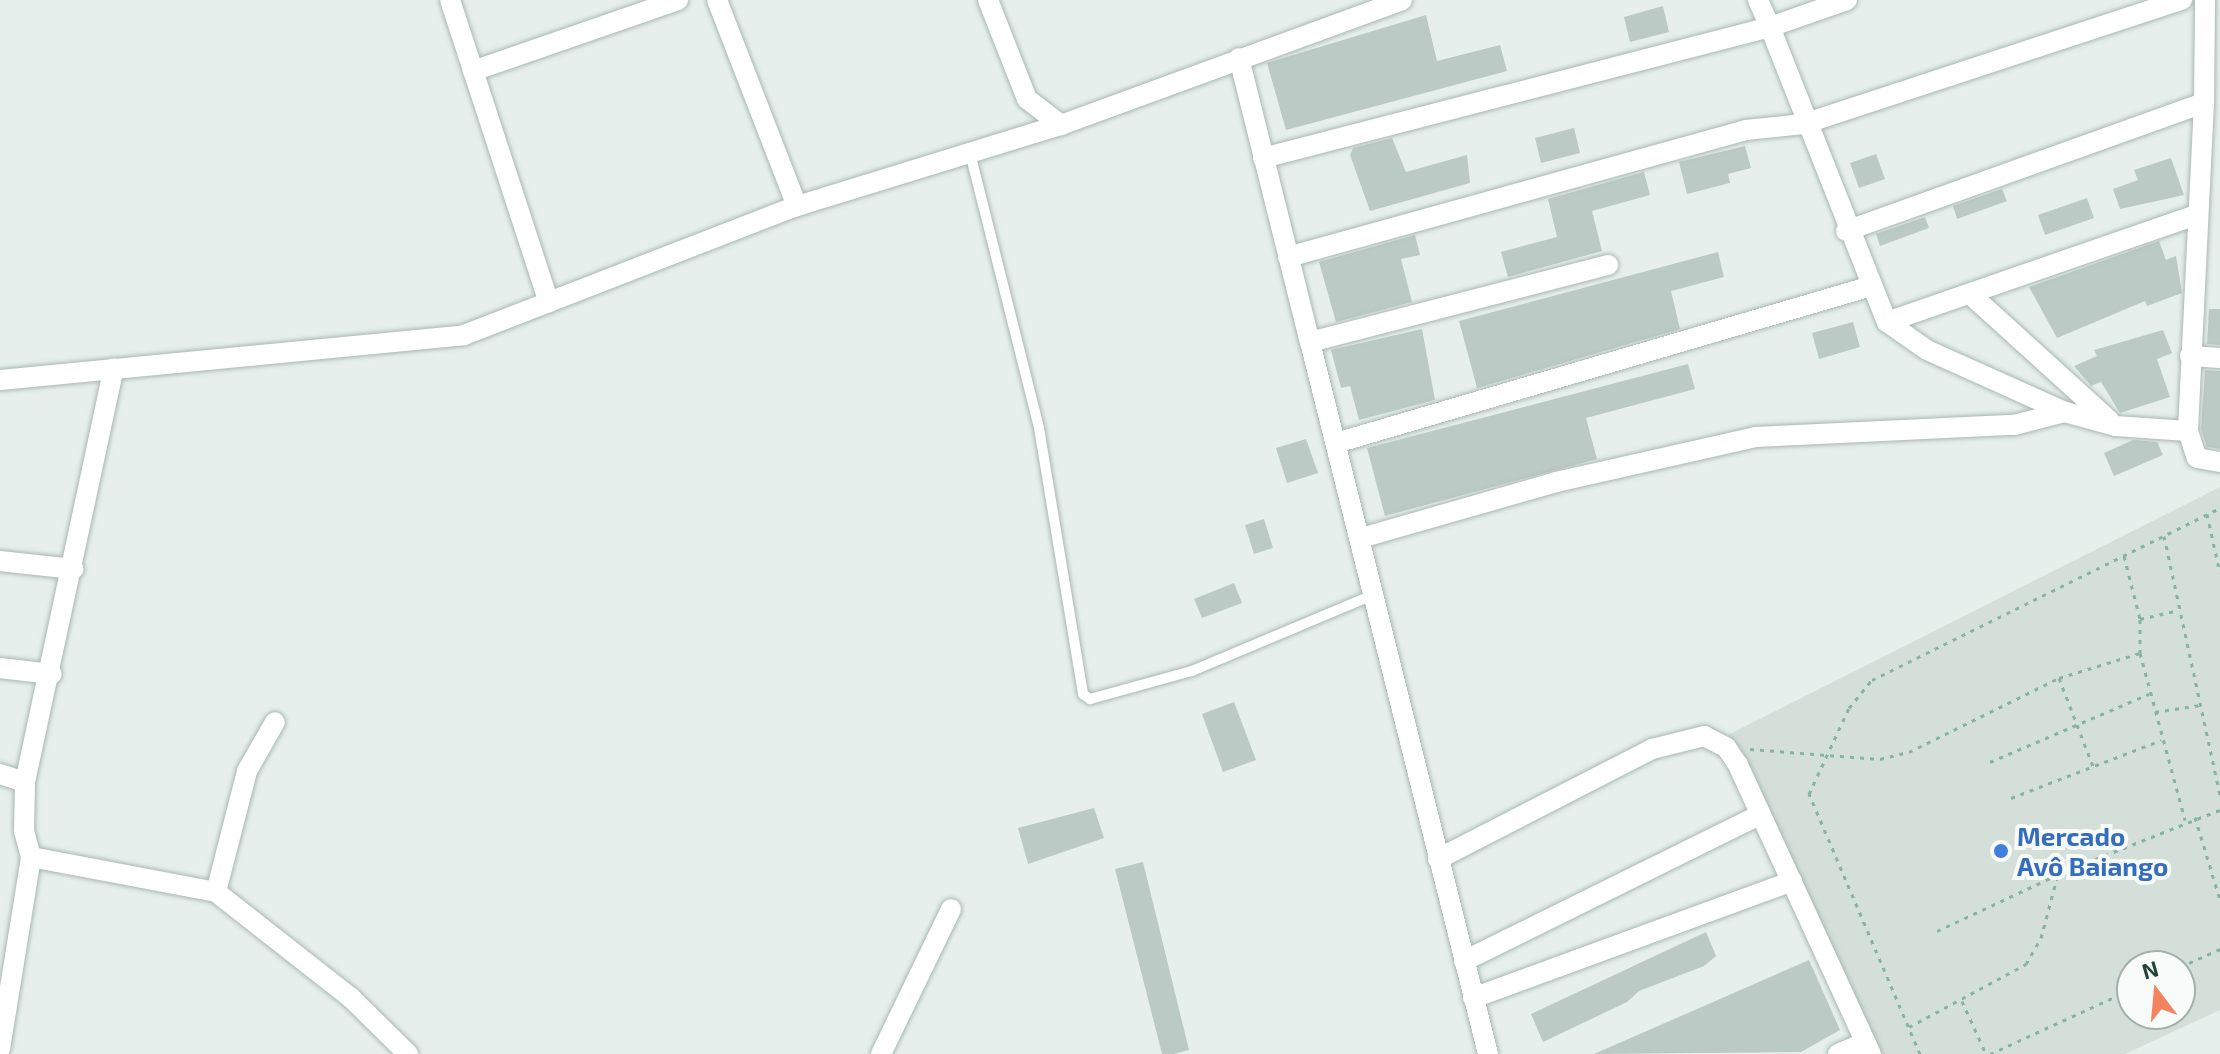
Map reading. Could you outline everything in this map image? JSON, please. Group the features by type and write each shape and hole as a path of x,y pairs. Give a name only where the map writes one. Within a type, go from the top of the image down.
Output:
{"street":[{"path":"450,0 549,302"},
{"path":"473,71 678,0"},
{"path":"717,0 797,206"},
{"path":"988,0 1027,99 1061,125"},
{"path":"0,380 441,340 549,302 797,206 1061,125 1402,0"},
{"path":"1758,0 1868,287 1887,322 1927,350 2071,413 2115,426 2188,431"},
{"path":"1263,158 1770,27 1847,0"},
{"path":"1288,257 1746,130 1804,124 2182,0"},
{"path":"2205,0 2204,103 2196,215 2188,431 2197,458 2220,462"},
{"path":"1239,58 1488,1054"},
{"path":"1846,231 2204,103"},
{"path":"1887,322 2196,215"},
{"path":"1310,342 1608,265"},
{"path":"1336,443 1868,287"},
{"path":"1970,294 2115,426"},
{"path":"2190,356 2220,358"},
{"path":"2043,360 2071,413"},
{"path":"0,1049 31,857 24,831 25,782 52,674 114,368"},
{"path":"1361,538 1556,482 1755,437 2014,425 2071,413"},
{"path":"0,561 74,569"},
{"path":"0,668 52,674"},
{"path":"216,892 247,771 275,722"},
{"path":"1438,859 1652,749 1704,736 1726,747 1761,814 1869,1048 1838,1054"},
{"path":"0,774 25,782"},
{"path":"1464,961 1761,814"},
{"path":"31,857 216,892 351,998 408,1054"},
{"path":"1473,998 1792,881"},
{"path":"881,1054 951,909"}],"lane":[{"path":"970,153 1039,428 1083,694 1090,699 1192,671 1373,595"}],"path":[{"path":"1920,1054 1814,814 1809,794 1825,754 1859,692 1872,680 2220,508"},
{"path":"2207,514 2220,573"},
{"path":"2164,536 2220,795"},
{"path":"2123,555 2140,619 2140,653 2185,820"},
{"path":"2140,619 2180,610"},
{"path":"1726,747 1880,759 1909,752 2059,678 2140,653"},
{"path":"2059,678 2093,766"},
{"path":"1990,762 2150,694"},
{"path":"2155,712 2200,705"},
{"path":"2011,798 2162,739"},
{"path":"1937,931 2058,874 2185,820 2220,810"},
{"path":"2195,817 2220,900"},
{"path":"1908,1028 2026,964 2041,938 2058,874"},
{"path":"2196,960 2220,949"},
{"path":"1962,1001 1988,1054 2116,996"}],"shaded area":[{"name":"Mercado Avô Baiango","path":"2220,487 2220,1010 2196,1021 2196,950 2116,950 2116,1030 2177,1030 2125,1054 1877,1054 1728,735"}],"building":[{"path":"1663,6 1669,32 1630,42 1624,17"},
{"path":"1426,15 1437,61 1500,45 1507,71 1286,130 1267,63"},
{"path":"1574,128 1580,153 1541,163 1535,138"},
{"path":"1392,138 1406,172 1467,155 1470,183 1370,211 1350,155 1353,148"},
{"path":"1745,146 1751,168 1728,174 1730,183 1687,194 1679,162"},
{"path":"1876,154 1885,179 1859,188 1850,163"},
{"path":"2171,158 2184,195 2120,209 2113,189 2138,180 2134,170"},
{"path":"1644,172 1650,195 1592,211 1602,251 1508,277 1501,252 1557,237 1548,199"},
{"path":"2002,189 2007,201 1957,219 1953,206"},
{"path":"2087,198 2094,218 2045,235 2038,215"},
{"path":"1925,217 1929,228 1880,246 1876,234"},
{"path":"1415,235 1420,255 1401,259 1412,302 1336,322 1319,262"},
{"path":"2159,241 2166,260 2176,256 2182,293 2147,306 2145,301 2057,338 2029,287"},
{"path":"1718,252 1724,277 1671,291 1680,329 1477,388 1459,321"},
{"path":"2209,309 2220,309 2220,345 2207,344"},
{"path":"1853,322 1860,347 1819,359 1812,333"},
{"path":"1422,329 1435,400 1359,420 1350,386 1341,388 1331,350"},
{"path":"2163,330 2172,353 2157,359 2170,397 2120,413 2101,382 2091,386 2074,366 2097,356 2094,350"},
{"path":"1688,364 1695,389 1586,418 1597,459 1385,516 1367,448"},
{"path":"2205,370 2220,371 2220,449 2207,447 2201,429"},
{"path":"1306,439 1318,473 1287,483 1276,448"},
{"path":"2133,440 2157,442 2163,455 2114,476 2104,453"},
{"path":"1264,519 1273,548 1254,554 1245,525"},
{"path":"1234,583 1242,603 1202,618 1194,599"},
{"path":"1234,702 1256,760 1223,772 1202,714"},
{"path":"1094,808 1104,838 1028,864 1018,828"},
{"path":"1143,862 1189,1050 1174,1054 1162,1054 1115,869"},
{"path":"1706,932 1716,956 1704,966 1639,991 1627,1002 1543,1042 1531,1014"},
{"path":"1809,960 1840,1030 1801,1052 1594,1054"}],"place":[{"name":"Mercado Avô Baiango","path":"2001,851"}]}
